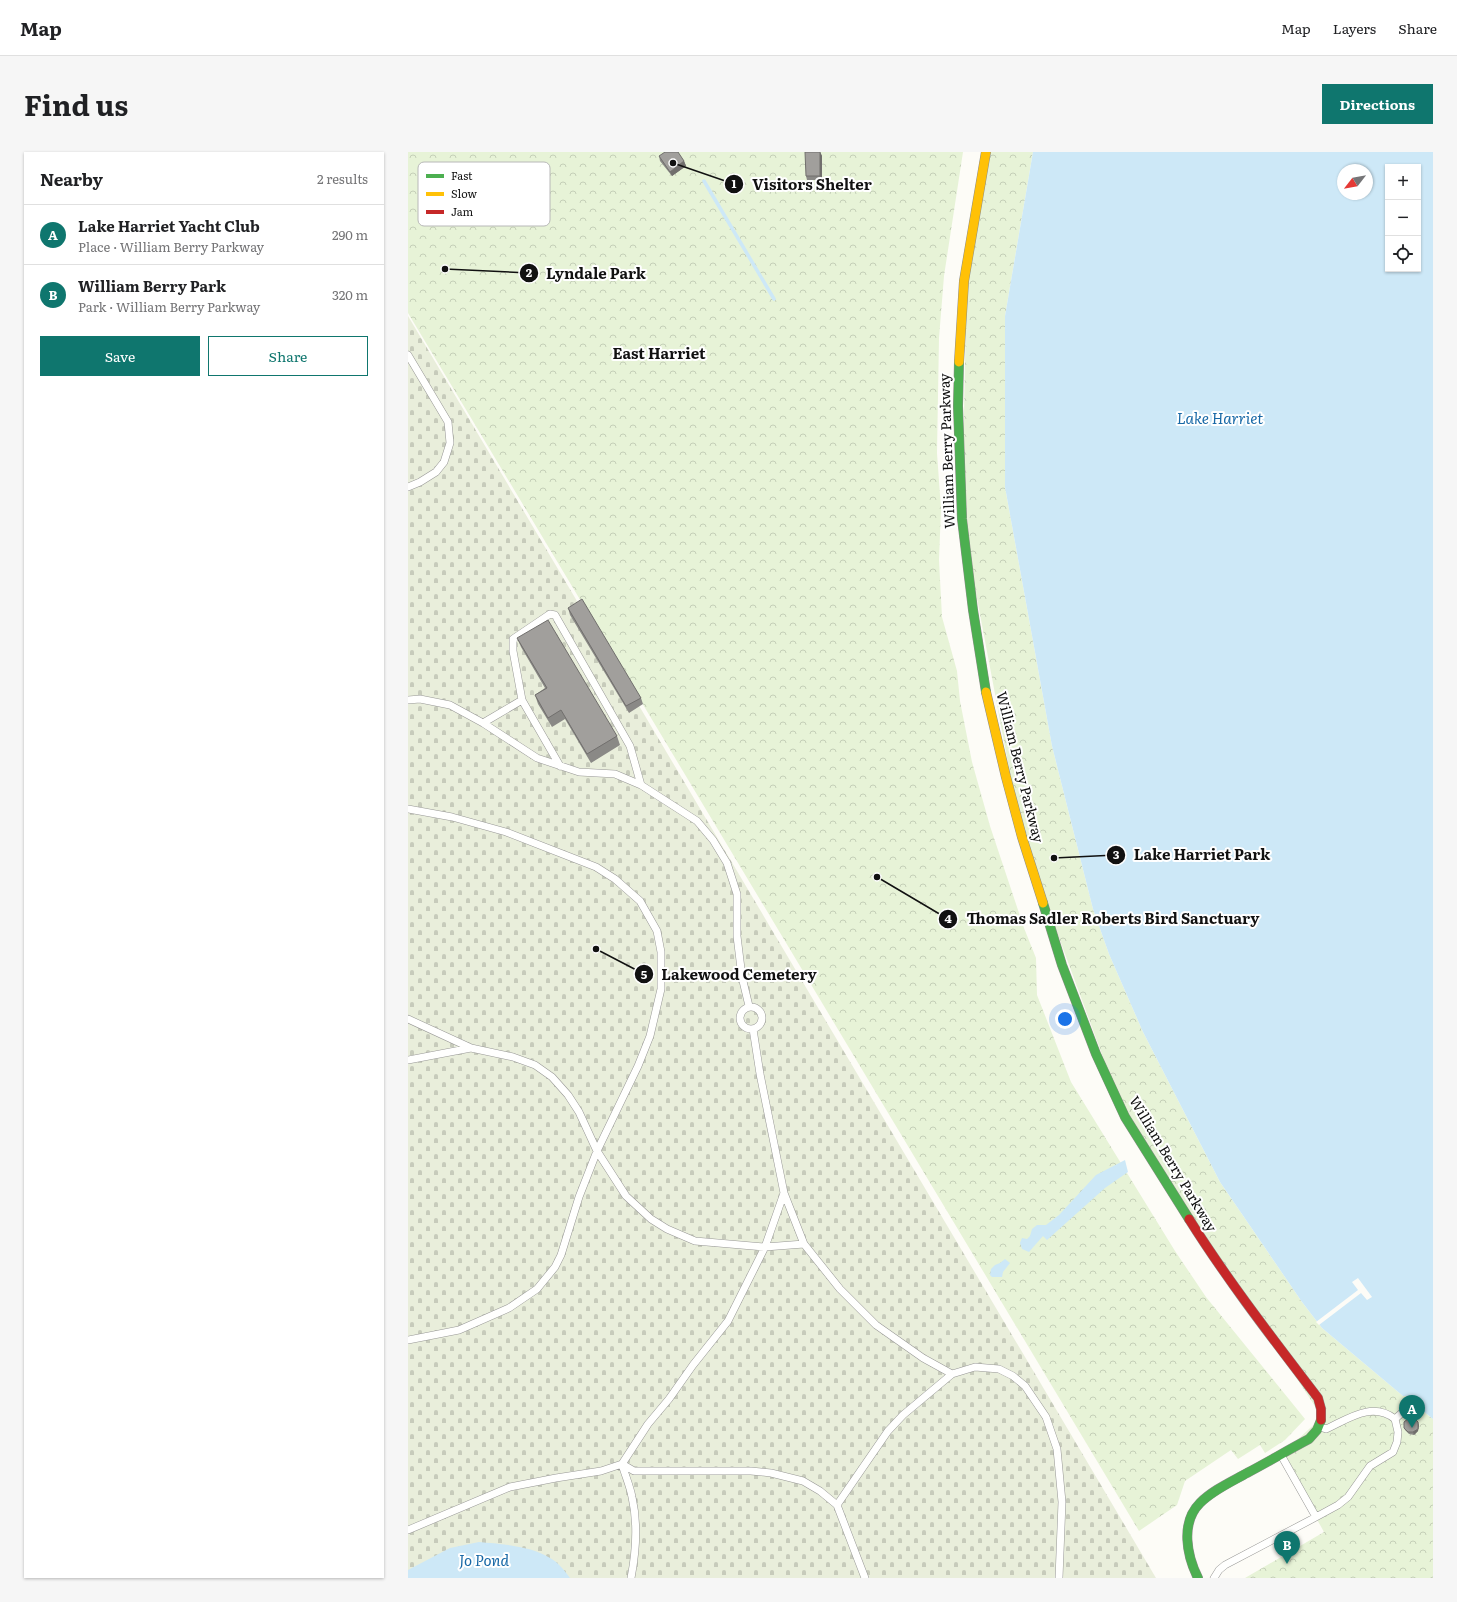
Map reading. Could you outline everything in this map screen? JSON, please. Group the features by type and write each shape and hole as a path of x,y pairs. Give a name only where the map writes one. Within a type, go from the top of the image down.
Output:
{"street":[{"name":"William Berry Parkway","path":"986,152 964,281 960,333 958,406 962,519 973,610 987,694 1006,777 1022,837 1062,965 1096,1054 1125,1117 1210,1252 1256,1317 1318,1398 1322,1409 1319,1427"},
{"path":"1198,1578 1191,1566 1187,1549 1191,1517 1197,1506 1214,1492 1309,1439 1319,1427"}],"lane":[{"path":"408,355 448,422 450,443 444,462 436,472 420,482 408,487"},
{"path":"560,766 522,700 513,651 513,638 550,614 555,615 630,746 641,785"},
{"path":"408,700 420,699 450,705 483,723 536,758 579,772 615,774 641,785 697,820 713,840 727,863 737,894 737,936 742,977 749,1006"},
{"path":"483,723 522,700"},
{"path":"408,809 452,817 506,832 596,867 615,879 640,901 657,931 661,952 661,989 650,1036 638,1066 597,1151 579,1197 561,1255 555,1267 537,1289 510,1308 493,1317 459,1330 408,1340"},
{"path":"749,1006 757,1008 761,1014 762,1022 753,1029 746,1028 740,1023 739,1020 742,1009 749,1006"},
{"path":"408,1019 471,1048 513,1057 535,1065 552,1077 579,1112 597,1151 626,1196 651,1219 667,1229 695,1241 766,1247 804,1244"},
{"path":"753,1029 760,1074 784,1193 804,1244 840,1289 876,1325 923,1358 952,1374"},
{"path":"408,1060 471,1048"},
{"path":"409,1527 510,1487 601,1471 622,1464 648,1424 670,1399 693,1365 728,1321 766,1247 784,1193"},
{"path":"837,1505 888,1431 903,1415 952,1374 975,1367 999,1369 1013,1376 1025,1386 1046,1417 1057,1449 1062,1502 1059,1578"},
{"path":"1395,1419 1414,1402"},
{"path":"1214,1578 1219,1570 1233,1561 1338,1505 1348,1497 1370,1466 1393,1452 1397,1442 1398,1432 1395,1419 1389,1414 1380,1411 1368,1410 1326,1429 1319,1427"},
{"path":"1281,1455 1316,1517"},
{"path":"622,1464 634,1471 751,1471 771,1473 803,1481 820,1491 837,1505 865,1578"},
{"path":"622,1464 632,1498 636,1532 635,1555 631,1578"}],"green space":[{"path":"408,152 963,152 944,276 939,338 937,453 941,509 939,560 942,617 957,671 960,701 972,762 990,826 1024,928 1036,958 1037,995 1071,1082 1175,1251 1206,1297 1305,1419 1285,1440 1265,1453 1260,1445 1238,1459 1231,1450 1185,1481 1177,1505 1139,1531 408,313"},
{"path":"986,152 1033,152 1005,316 1005,487 1052,746 1093,909 1109,954 1143,1032 1220,1182 1302,1302 1322,1328 1403,1396 1406,1396 1433,1419 1433,1578 1245,1578 1324,1532 1281,1455 1322,1417 1125,1117 1022,837 962,519 967,258"},
{"path":"408,316 411,321 1156,1578 408,1578"}],"water":[{"name":"Lake Harriet","path":"1033,152 1433,152 1433,1419 1406,1396 1403,1396 1322,1328 1302,1302 1220,1182 1143,1032 1109,954 1093,909 1052,746 1005,487 1005,316"},
{"path":"1125,1160 1128,1172 1105,1188 1047,1240 1043,1236 1029,1252 1022,1249 1020,1243 1022,1238 1027,1239 1030,1236 1032,1229 1037,1225 1046,1225 1059,1215 1096,1175"},
{"path":"1005,1259 1010,1263 1003,1272 1002,1277 992,1277 990,1275 991,1269"},
{"name":"Jo Pond","path":"479,1542 516,1546 542,1554 556,1562 570,1578 408,1578 408,1570 450,1548"}],"pier":[{"path":"1358,1278 1372,1297 1367,1300 1361,1293 1319,1325 1316,1322 1358,1290 1352,1282"}],"building":[{"path":"665,152 678,152 684,161 670,172 659,156"},
{"path":"805,152 820,152 820,176 806,176"},
{"path":"582,599 641,698 626,706 568,608"},
{"path":"548,620 617,736 587,754 561,710 548,718 535,695 547,688 517,638"},
{"path":"1409,1418 1414,1418 1418,1422 1418,1429 1413,1432 1408,1432 1404,1428 1404,1422"}],"waterway":[{"path":"704,181 774,299"}],"traffic: fast":[{"path":"959,362 958,406 962,519 973,610 986,692"},
{"path":"1043,903 1062,965 1096,1054 1125,1117 1189,1219"},
{"path":"1198,1578 1191,1560 1187,1540 1190,1520 1200,1503 1216,1490 1309,1439 1317,1430 1321,1420"}],"traffic: slow":[{"path":"959,362 964,281 986,152"},
{"path":"986,692 1022,837 1043,903"}],"traffic: jam":[{"path":"1189,1219 1235,1287 1318,1398 1321,1409 1321,1420"}],"place":[{"name":"Visitors Shelter","path":"673,163"},
{"name":"Lyndale Park","path":"445,269"},
{"name":"Lake Harriet Park","path":"1054,858"},
{"name":"Thomas Sadler Roberts Bird Sanctuary","path":"877,877"},
{"name":"Lakewood Cemetery","path":"596,949"},
{"name":"Lake Harriet Yacht Club","path":"1412,1428"},
{"name":"William Berry Park","path":"1287,1564"}],"district":[{"name":"East Harriet","path":"659,354"}]}
